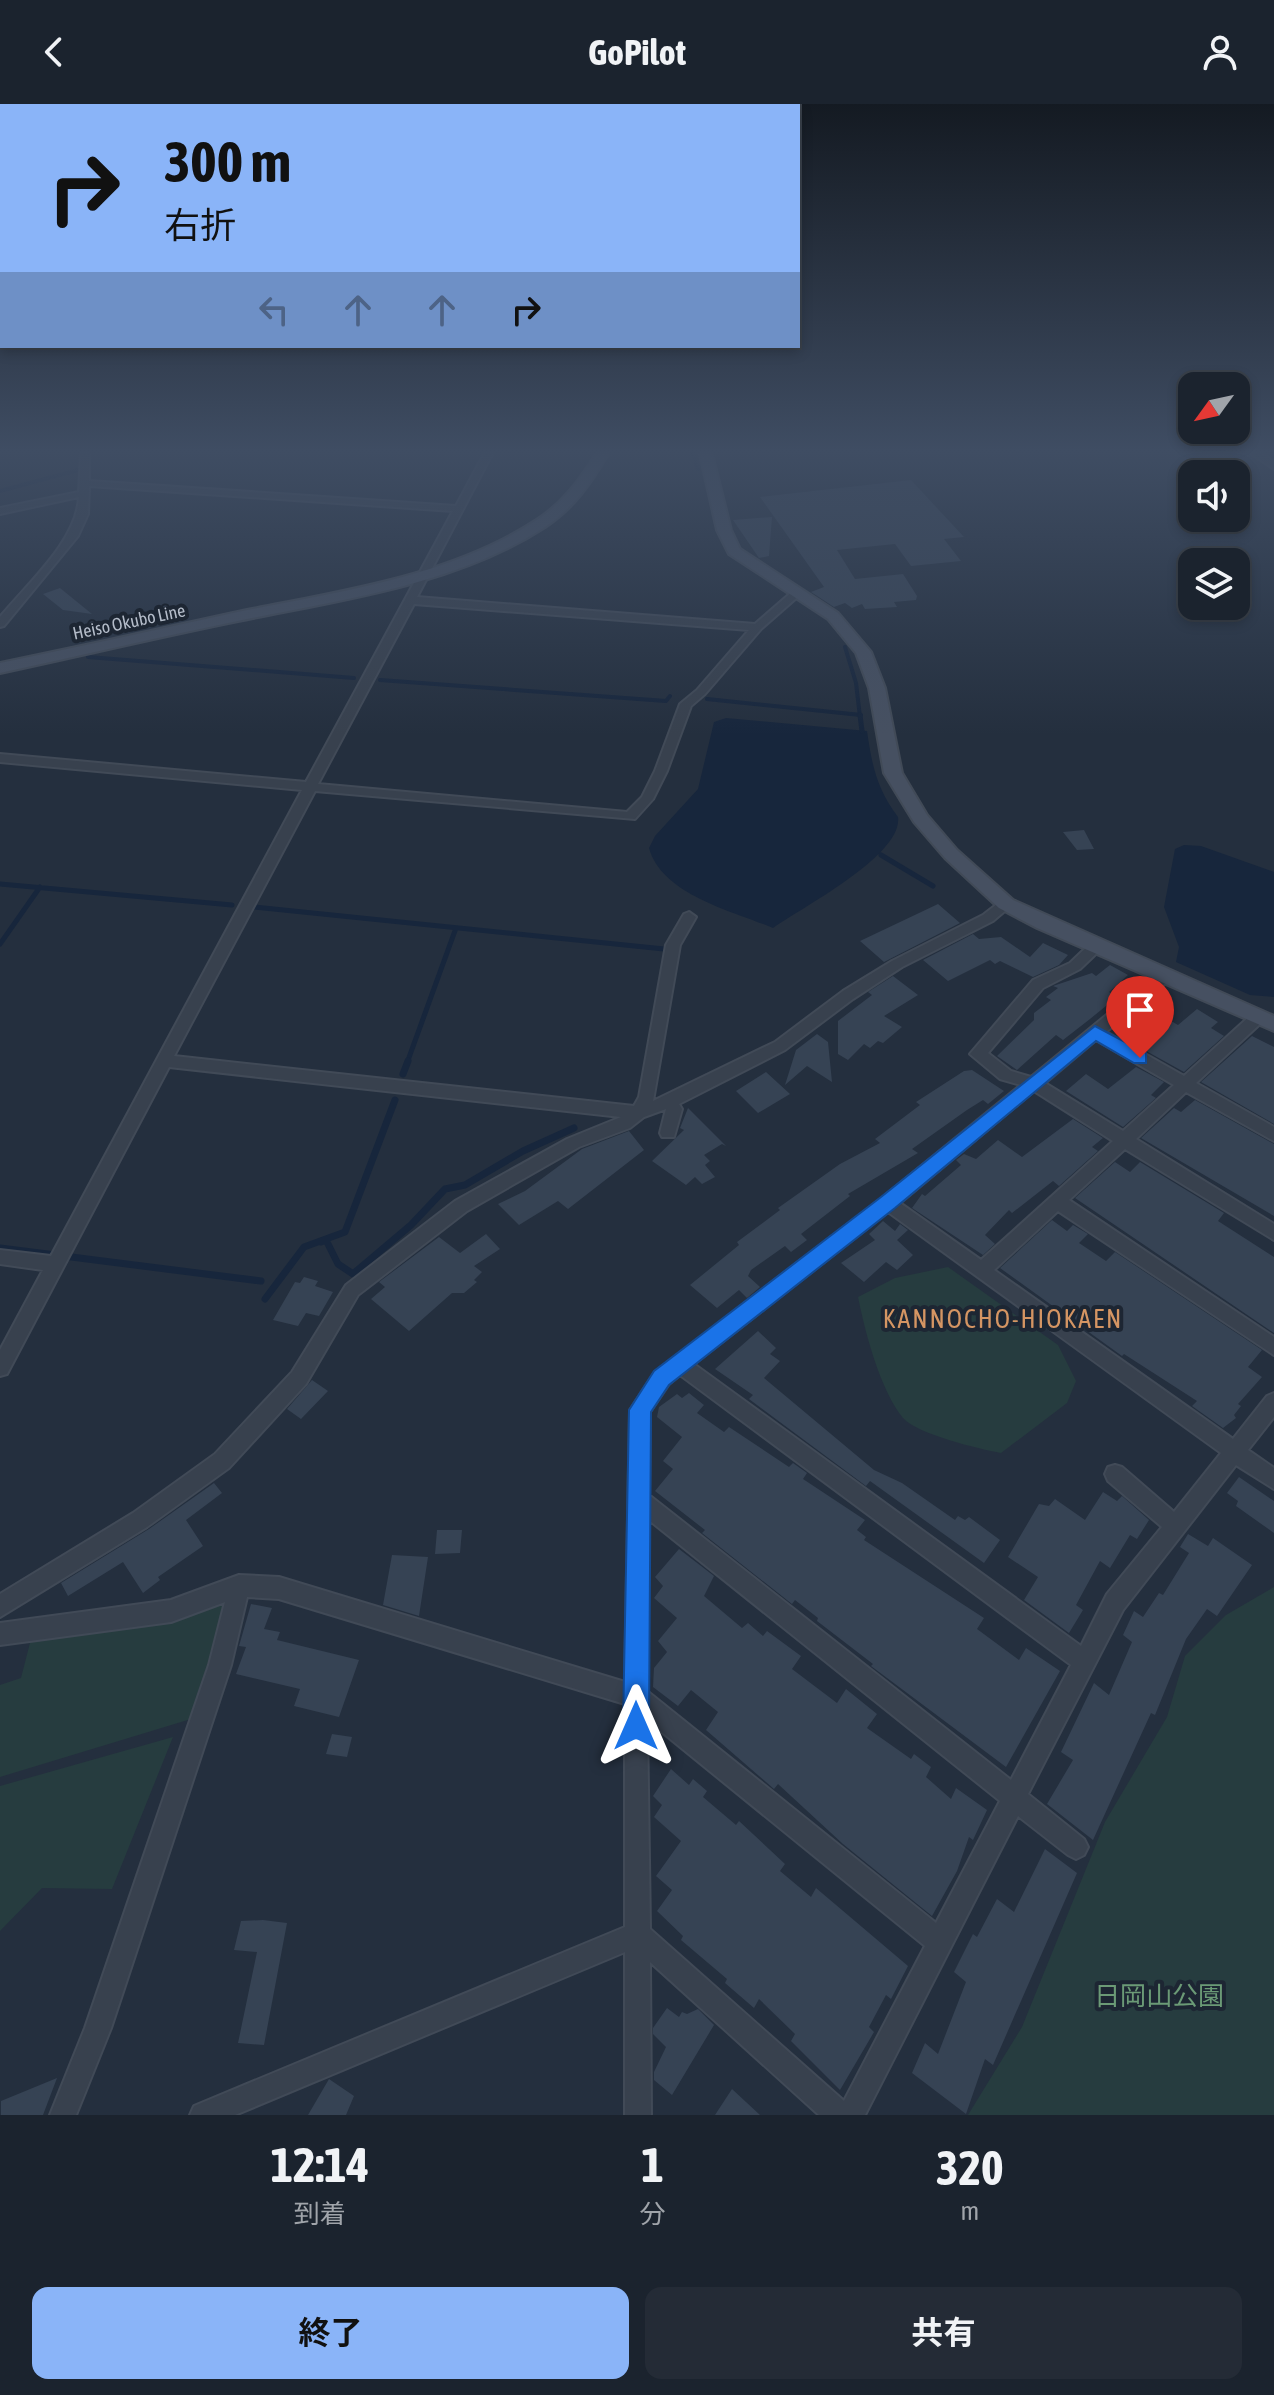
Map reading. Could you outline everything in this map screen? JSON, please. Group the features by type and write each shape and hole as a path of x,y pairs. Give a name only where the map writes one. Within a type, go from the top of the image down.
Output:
{"street":[{"path":"0,624 63,548"},
{"path":"0,1368 438,548"},
{"name":"Heiso Okubo Line","path":"0,668 424,574 492,548"},
{"path":"732,548 833,616 863,652 877,688 893,773 920,818 951,854 1006,904 1256,1019 1274,1024"},
{"path":"0,758 630,816 647,799 661,771 686,704 701,692 757,627 797,593"},
{"path":"409,600 757,627"},
{"path":"0,1606 128,1528 222,1461 299,1378 352,1290 461,1206 573,1143 624,1124 638,1113 669,1102 780,1046 848,995 897,964 988,918 1006,904"},
{"path":"638,1113 647,1098 673,945 689,917"},
{"path":"1097,945 1075,966 1038,984 978,1054 1006,1075 1033,1083 1274,1233"},
{"path":"638,2115 636,1696 640,1410 662,1378 888,1203 1164,976"},
{"path":"982,1270 1256,1019"},
{"path":"1095,1032 1274,1135"},
{"path":"166,1061 638,1113"},
{"path":"668,1133 674,1109 669,1102"},
{"path":"1057,1201 1274,1347"},
{"path":"888,1203 1274,1480"},
{"path":"0,1257 57,1264"},
{"path":"681,1365 1083,1661"},
{"path":"851,2115 1115,1602 1173,1524 1274,1402"},
{"path":"1115,1474 1173,1524"},
{"path":"639,1500 1076,1847"},
{"path":"63,2115 98,2028 220,1665 239,1586"},
{"path":"0,1634 171,1611 239,1586 279,1588 636,1696 941,1943"},
{"path":"203,2115 637,1934"},
{"path":"637,1934 839,2115"}],"green space":[{"path":"948,1267 1058,1345 1076,1381 1067,1403 1001,1453 934,1435 910,1424 887,1392 869,1343 858,1297 895,1278"},
{"name":"日岡山公園","path":"1274,1587 1274,2115 968,2115 1022,2027 1105,1822 1167,1717 1185,1656 1226,1615"},
{"path":"231,1593 209,1672 191,1719 0,1777 0,1685 21,1678 32,1635"},
{"path":"173,1737 112,1889 42,1888 0,1931 0,1786"}],"water":[{"path":"726,718 867,731 876,777 898,817 895,832 869,863 773,928 720,908 683,889 656,864 649,848 655,836 698,789 714,722"},
{"path":"1184,845 1201,846 1274,872 1274,997 1250,995 1176,962 1179,947 1164,907 1175,849"}],"building":[{"path":"752,548 770,548 769,556 759,558"},
{"path":"796,548 858,548 837,550 855,579 903,574 917,596 916,600 894,602 897,607 865,609 862,604 852,608 845,603 834,607 811,592 824,587"},
{"path":"898,548 951,548 961,561 911,566"},
{"path":"60,588 92,614 63,610 43,594"},
{"path":"1084,830 1094,849 1077,850 1063,832"},
{"path":"938,904 960,923 884,962 860,941"},
{"path":"973,934 979,939 1001,937 1030,957 1043,943 1068,955 1059,965 1033,977 1000,961 995,964 990,960 948,981 923,960"},
{"path":"1110,965 1128,975 1109,992 1117,997 1090,1019 1063,1040 1056,1035 1017,1070 997,1056 1034,1020 1034,1013 1051,1000 1046,997 1058,988 1053,986 1092,973 1096,976"},
{"path":"893,976 918,995 884,1016 902,1027 883,1043 878,1041 870,1048 864,1044 848,1060 838,1054 838,1021 872,995 868,992"},
{"path":"1149,1008 1178,1025 1197,1009 1218,1022 1211,1028 1224,1036 1184,1072 1121,1037 1140,1013"},
{"path":"817,1034 828,1042 832,1082 807,1066 785,1085 796,1050"},
{"path":"1252,1036 1274,1047 1274,1124 1201,1082"},
{"path":"1136,1067 1164,1082 1151,1095 1156,1098 1123,1127 1066,1091 1086,1074 1108,1089"},
{"path":"972,1070 1004,1091 988,1104 983,1100 967,1110 912,1149 918,1153 848,1194 850,1196 801,1234 807,1240 791,1252 785,1246 751,1270 748,1276 760,1287 747,1298 739,1290 717,1308 690,1285 739,1245 737,1242 780,1210 778,1208 840,1164 880,1143 875,1139 920,1105 916,1102 964,1071"},
{"path":"766,1072 790,1094 758,1113 736,1091"},
{"path":"1195,1100 1274,1144 1274,1216 1141,1138 1174,1108 1181,1112"},
{"path":"688,1108 726,1146 722,1144 704,1155 710,1161 705,1165 715,1177 702,1184 695,1177 686,1185 652,1161 684,1130 680,1128"},
{"path":"1073,1119 1103,1138 1092,1147 1098,1151 1059,1186 1053,1181 1012,1213 1009,1210 985,1235 995,1244 983,1255 912,1208 922,1194 925,1196 961,1165 956,1160 964,1154 976,1159 998,1140 1022,1157"},
{"path":"629,1131 644,1150 568,1209 558,1201 519,1225 498,1204 525,1191 582,1149"},
{"path":"1115,1162 1130,1172 1140,1162 1224,1213 1218,1221 1274,1257 1274,1333 1075,1198"},
{"path":"1052,1220 1067,1231 1073,1225 1088,1234 1079,1243 1106,1261 1115,1252 1262,1350 1248,1367 1262,1377 1238,1404 1241,1406 1234,1415 1236,1418 1223,1428 1192,1406 1197,1401 1124,1354 1122,1356 1000,1268"},
{"path":"883,1221 895,1231 900,1224 908,1230 897,1240 913,1255 897,1270 886,1262 864,1282 841,1263 875,1240 869,1234"},
{"path":"486,1234 500,1249 474,1266 482,1272 474,1280 477,1282 464,1293 452,1293 409,1331 371,1299 385,1287 379,1282 439,1237 460,1253"},
{"path":"304,1277 318,1281 315,1286 333,1292 319,1316 306,1313 298,1326 273,1320 295,1282 300,1283"},
{"path":"758,1331 776,1348 770,1354 780,1361 764,1378 874,1470 902,1483 955,1520 958,1516 965,1520 969,1517 1000,1540 984,1563 870,1481 866,1486 749,1399 753,1395 715,1369"},
{"path":"312,1380 328,1391 301,1419 287,1409"},
{"path":"689,1393 704,1405 697,1413 724,1432 729,1427 789,1467 793,1463 807,1473 803,1479 865,1520 857,1530 866,1537 864,1540 984,1618 977,1629 1019,1660 1026,1648 1060,1671 1006,1767 871,1666 873,1664 795,1600 792,1604 702,1533 705,1530 655,1491 673,1469 663,1461 682,1437 657,1417 659,1407 677,1394 682,1398"},
{"path":"1239,1477 1274,1501 1274,1533 1236,1506 1238,1501 1227,1493"},
{"path":"214,1483 222,1493 186,1520 203,1546 158,1577 160,1580 143,1593 123,1562 68,1596 61,1583 149,1529"},
{"path":"1103,1492 1117,1501 1122,1496 1149,1520 1137,1539 1130,1535 1110,1568 1100,1561 1076,1605 1083,1610 1069,1633 1024,1600 1038,1577 1008,1557 1039,1504 1049,1506 1055,1499 1085,1520"},
{"path":"437,1530 462,1530 460,1553 435,1554"},
{"path":"1188,1534 1208,1546 1213,1538 1252,1565 1217,1616 1207,1609 1186,1639 1155,1715 1151,1713 1093,1840 1047,1804 1073,1760 1061,1752 1094,1683 1109,1695 1132,1642 1123,1635 1134,1611 1143,1617 1159,1593 1163,1595 1189,1553 1180,1547"},
{"path":"679,1549 714,1576 704,1596 742,1628 748,1623 763,1636 767,1631 801,1656 792,1669 837,1703 846,1689 877,1714 867,1728 911,1759 914,1754 931,1767 926,1777 951,1799 956,1788 987,1810 973,1840 969,1837 957,1871 932,1916 843,1844 778,1784 774,1789 706,1730 718,1712 691,1690 678,1706 653,1687 654,1668 667,1652 658,1641 677,1618 654,1598 663,1586 655,1577"},
{"path":"392,1555 428,1557 419,1616 383,1605"},
{"path":"251,1604 272,1608 264,1629 280,1632 277,1640 359,1660 339,1717 294,1706 300,1689 236,1674 246,1647 239,1646"},
{"path":"332,1734 352,1737 347,1757 326,1754"},
{"path":"671,1769 689,1785 693,1779 707,1791 703,1797 736,1825 739,1821 785,1864 780,1871 811,1897 816,1888 908,1966 891,1999 886,1995 869,2027 874,2032 840,2090 791,2041 795,2034 759,1999 754,2008 725,1983 727,1979 681,1940 683,1936 657,1911 672,1890 656,1876 681,1841 654,1817 662,1805 653,1796"},
{"path":"1045,1849 1077,1873 993,2065 985,2059 966,2114 912,2073 925,2043 938,2054 966,1982 954,1972 973,1934 977,1937 997,1899 1014,1912"},
{"path":"241,1921 287,1923 264,2045 238,2043 257,1952 234,1950"},
{"path":"667,2008 679,2017 682,2012 687,2014 698,2009 714,2025 672,2095 654,2080 654,2072 666,2047 653,2034 653,2028"},
{"path":"57,2078 43,2115 1,2115 1,2101"},
{"path":"329,2079 354,2096 346,2115 308,2115"},
{"path":"732,2089 760,2115 715,2115"}],"waterway":[{"path":"845,647 856,683 860,715"},
{"path":"88,657 354,678"},
{"path":"380,680 666,701 670,696"},
{"path":"707,699 860,715"},
{"path":"860,715 862,731"},
{"path":"881,855 933,886"},
{"path":"0,884 40,888"},
{"path":"0,944 40,888"},
{"path":"40,888 232,905"},
{"path":"254,907 664,949"},
{"path":"407,1063 456,928"},
{"path":"403,1074 408,1061"},
{"path":"265,1299 304,1247 345,1232 395,1100"},
{"path":"321,1242 326,1240 338,1264 353,1274 411,1225 445,1189 465,1185 523,1151 574,1128"},
{"path":"0,1248 261,1281"}],"district":[{"name":"KANNOCHO-HIOKAEN","path":"1003,1319"}],"route":[{"path":"636,1726 640,1410 662,1378 888,1203 1095,1032 1140,1058"}]}
